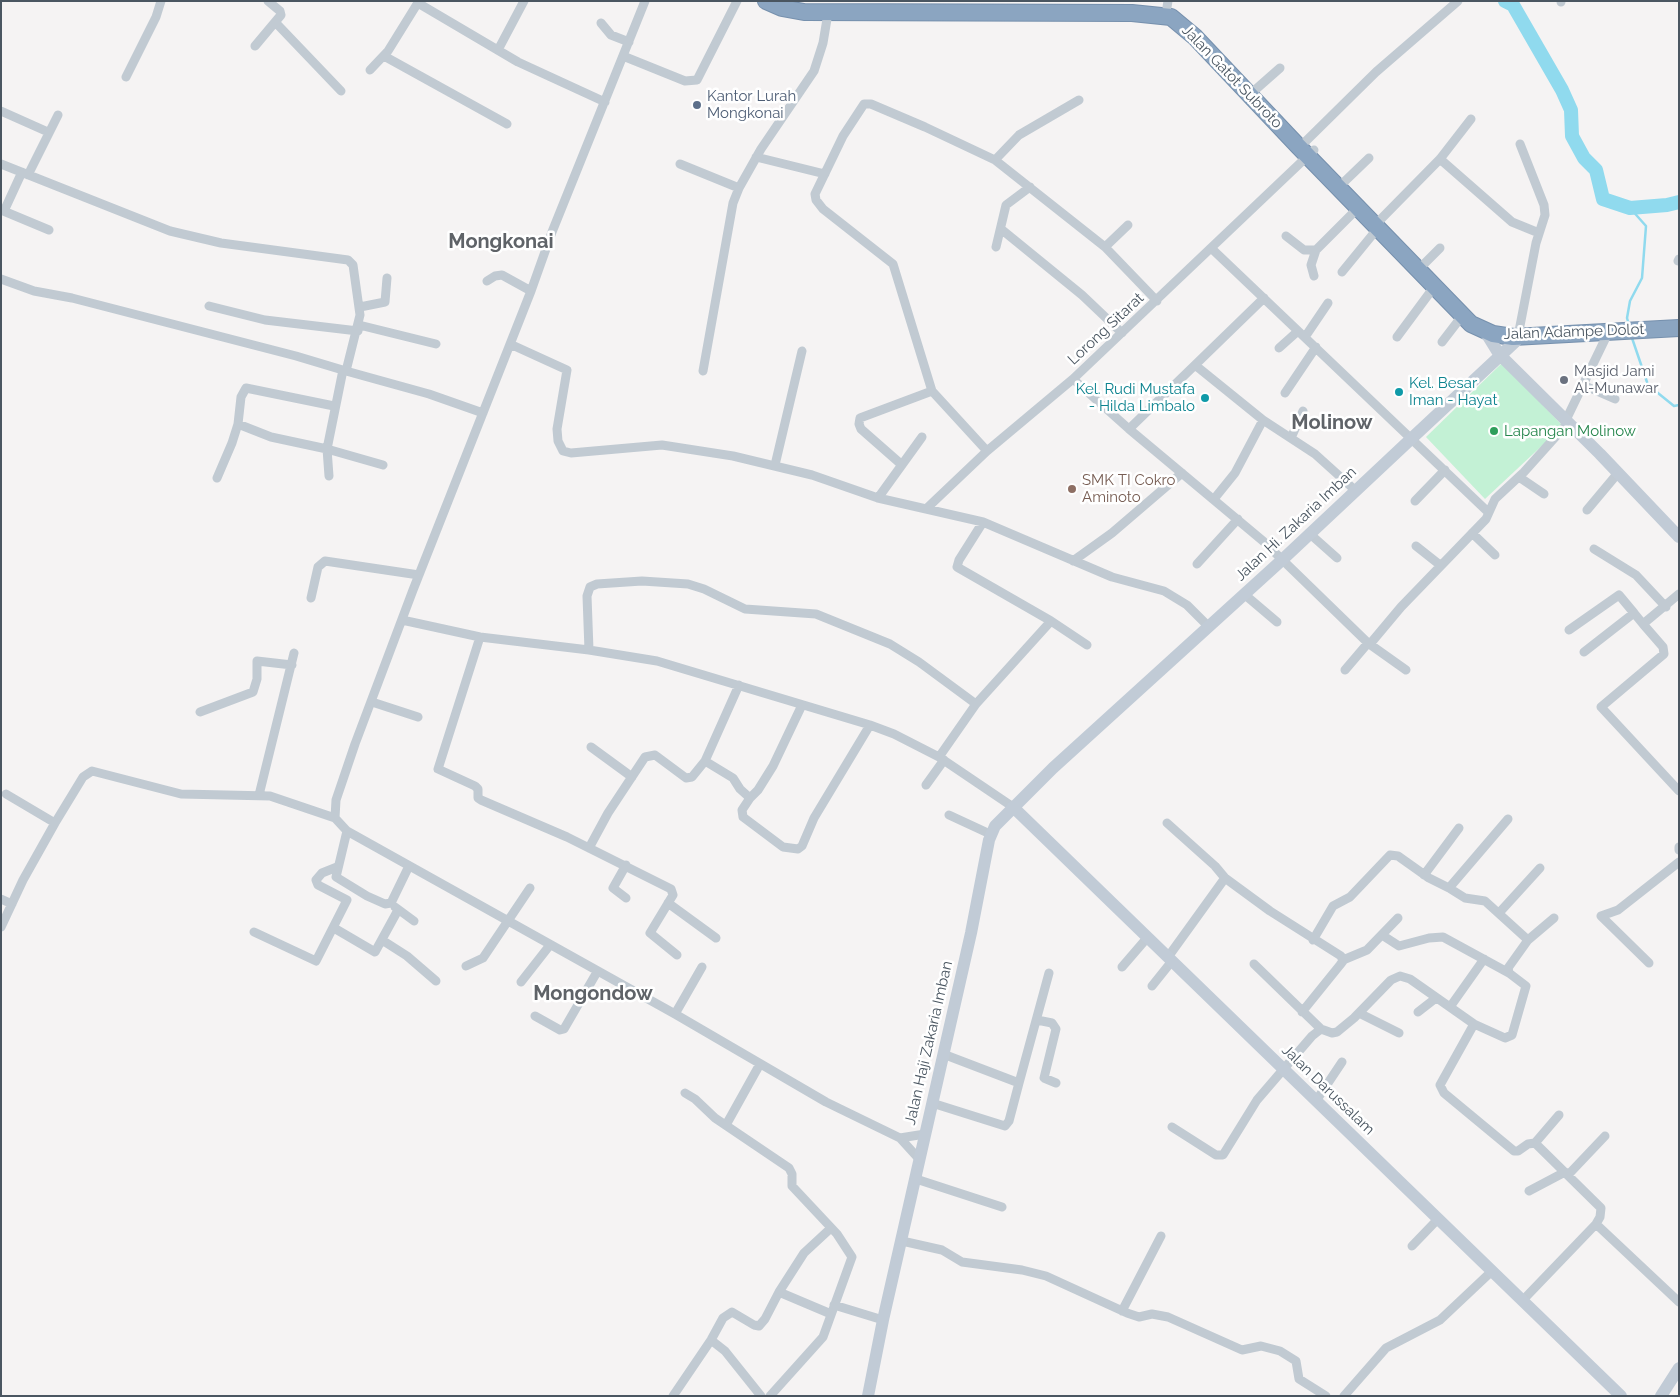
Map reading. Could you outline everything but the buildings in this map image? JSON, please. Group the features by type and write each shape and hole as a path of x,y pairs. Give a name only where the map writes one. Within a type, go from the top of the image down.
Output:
{"highway":[{"name":"Jalan Gatot Subroto","path":"766,1 791,11 828,6"},
{"name":"Jalan Gatot Subroto","path":"788,1 828,6 1160,14 1179,22 1199,36 1255,90 1309,149 1358,208 1379,224 1423,265 1441,291"},
{"name":"Jalan Gatot Subroto","path":"950,9 1004,4 1168,4 1181,14 1199,36 1309,149 1344,182 1379,224 1441,291 1474,322"},
{"name":"Jalan Adampe Dolot","path":"1474,322 1518,334 1679,328"},
{"name":"Jalan Adampe Dolot","path":"1624,329 1679,322"}],"main road":[{"path":"1474,322 1499,354 1679,537"},
{"name":"Jalan Hi. Zakaria Imban","path":"1089,736 1356,491 1518,334"},
{"name":"Jalan Haji Zakaria Imban","path":"868,1396 883,1320 971,933 990,834 1013,807 1089,736"},
{"name":"Jalan Darussalam","path":"1013,807 1621,1396"},
{"path":"1661,1396 1679,1368"}],"street":[{"path":"126,77 156,17 160,1"},
{"path":"255,46 281,15 280,11 268,1"},
{"path":"498,50 524,1"},
{"path":"335,818 336,800 413,590 531,291 552,232 646,1"},
{"path":"623,56 685,81 696,80 700,76 737,1"},
{"name":"Lorong Sitarat","path":"1406,670 1369,643 1238,519 1129,429 1073,379 1157,301 1309,149 1376,72 1458,1"},
{"path":"370,70 384,56 418,2 540,73 605,102"},
{"path":"703,371 729,217 739,188 756,157 814,72 823,43 828,6"},
{"path":"276,23 341,91"},
{"path":"601,23 611,35 629,42"},
{"path":"384,56 508,124"},
{"path":"1255,90 1280,68"},
{"path":"995,160 1019,136 1080,100"},
{"path":"987,451 932,391 895,267 823,209 816,200 815,194 843,136 862,106 867,103 925,127 995,160 1105,247 1157,301"},
{"path":"1,111 48,132"},
{"path":"49,230 3,210 58,115"},
{"path":"1342,272 1379,224 1440,159 1471,119"},
{"path":"1518,334 1539,233 1545,215 1545,209 1520,144"},
{"path":"756,157 825,174"},
{"path":"1344,182 1369,158"},
{"path":"1440,159 1512,222 1539,233"},
{"path":"1,164 143,222 196,238 348,260 353,265 357,301 360,307 358,328 334,406 328,449 329,476"},
{"path":"680,164 739,188"},
{"path":"996,247 1006,205 1025,182"},
{"path":"1314,276 1311,265 1316,250 1358,208"},
{"path":"1105,247 1128,225"},
{"path":"1001,229 1082,295 1122,333"},
{"path":"1286,236 1304,250 1316,250"},
{"path":"1211,248 1488,512"},
{"path":"1423,265 1440,248"},
{"path":"487,281 495,276 502,275 531,291"},
{"path":"360,307 385,302 387,278"},
{"path":"1,279 34,291 72,298 296,356 429,394 483,413"},
{"path":"1397,337 1441,291"},
{"path":"1129,429 1264,298"},
{"path":"1280,348 1302,334 1328,303"},
{"path":"209,306 264,320 358,328 436,344"},
{"path":"1442,342 1474,322"},
{"path":"1345,670 1440,565 1486,520 1495,499 1519,477 1566,423 1583,385 1624,329"},
{"path":"510,344 567,370 557,429 558,441 562,451 571,453 662,446 775,465 832,481 878,498 983,522 1112,577 1154,588 1174,596 1208,626"},
{"path":"1284,393 1316,348"},
{"path":"775,465 802,351"},
{"path":"1195,365 1263,420 1319,458 1356,491"},
{"path":"926,509 987,451 1073,379"},
{"path":"1583,385 1615,399"},
{"path":"216,478 232,443 238,424 241,397 246,388 334,406"},
{"path":"902,465 861,430 860,418 932,391"},
{"path":"1291,438 1303,412"},
{"path":"1214,499 1235,473 1263,420"},
{"path":"238,424 270,437 328,449 383,465"},
{"path":"878,498 922,437"},
{"path":"1415,501 1445,470"},
{"path":"1073,561 1112,533 1182,473"},
{"path":"1586,510 1618,474"},
{"path":"1519,477 1544,494"},
{"path":"1197,564 1238,519"},
{"path":"983,522 959,560 957,567 1051,621 1088,645"},
{"path":"1472,533 1495,555"},
{"path":"1310,534 1337,558"},
{"path":"1416,546 1440,565"},
{"path":"1594,549 1636,575 1666,606"},
{"path":"311,598 318,567 325,561 419,575"},
{"path":"590,650 587,596 590,587 597,584 642,581 688,584 704,589 745,609 816,614 857,629 919,662 976,704"},
{"path":"1244,594 1277,622"},
{"path":"1643,624 1679,594"},
{"path":"1569,630 1619,595 1663,647 1664,654 1601,707 1679,791"},
{"path":"1584,652 1634,613"},
{"path":"404,616 480,637 590,650 657,662 870,725 894,734 942,759 1013,807"},
{"path":"926,785 976,704 1051,621"},
{"path":"480,637 438,769 475,786 478,789 478,798 481,800 590,848 671,889 673,895 650,934 677,955"},
{"path":"259,795 294,653"},
{"path":"200,712 253,692 257,679 257,661 292,664"},
{"path":"590,848 608,813 649,755 660,758 686,778 692,777 705,760 738,685"},
{"path":"372,702 418,717"},
{"path":"802,705 773,766 758,790 742,810 743,817 783,847 798,849 802,846 814,818 870,725"},
{"path":"591,747 632,777"},
{"path":"705,760 733,778 740,790 750,798"},
{"path":"1,927 28,870 55,823 83,777 92,772 181,794 197,796 259,795 277,798 335,818 347,831 675,1014 760,1064 852,1115 900,1138 920,1160"},
{"path":"6,794 55,823"},
{"path":"949,815 990,834"},
{"path":"1449,888 1508,819"},
{"path":"1167,822 1241,892 1313,940 1341,956 1343,960"},
{"path":"1424,875 1460,828"},
{"path":"347,831 336,877 367,896 385,904 391,903"},
{"path":"1313,940 1333,906 1350,897 1390,855 1398,856 1424,875 1465,898 1485,901 1528,940"},
{"path":"1649,963 1601,916 1618,910 1679,862"},
{"path":"626,865 613,888 626,898"},
{"path":"391,903 409,866"},
{"path":"254,932 316,962 347,903 347,898 318,885 316,880 322,873 337,867"},
{"path":"1499,913 1540,868"},
{"path":"1152,986 1225,878"},
{"path":"466,966 483,958 530,888"},
{"path":"1,899 12,904"},
{"path":"391,903 414,921"},
{"path":"668,903 716,938"},
{"path":"334,928 372,952 376,950 398,910"},
{"path":"1302,1012 1343,960 1366,950 1398,918"},
{"path":"1509,972 1508,968 1513,958 1528,940 1554,918"},
{"path":"1254,964 1321,1029 1334,1034 1359,1013 1390,980 1400,976 1410,979 1474,1024 1505,1038 1512,1035 1526,986 1509,972 1443,937 1429,938 1399,946 1382,935"},
{"path":"1122,967 1148,938"},
{"path":"382,940 407,956 436,981"},
{"path":"522,982 550,945"},
{"path":"1450,1007 1484,959"},
{"path":"675,1014 702,967"},
{"path":"535,1016 560,1030 564,1029 597,972"},
{"path":"932,1103 1006,1126 1009,1121 1049,973"},
{"path":"1418,1012 1436,998"},
{"path":"1359,1013 1399,1033"},
{"path":"1037,1020 1052,1023 1056,1029 1044,1078 1056,1083"},
{"path":"1474,1024 1440,1088 1514,1151 1520,1150 1528,1144 1535,1143 1559,1115"},
{"path":"1172,1128 1216,1155 1224,1155 1257,1100 1282,1069 1321,1029"},
{"path":"943,1054 1019,1083"},
{"path":"1316,1101 1342,1062"},
{"path":"726,1126 760,1064"},
{"path":"685,1093 726,1126 789,1168 792,1174 792,1186 845,1244 852,1257 823,1337 770,1396"},
{"path":"900,1138 925,1134"},
{"path":"1529,1191 1566,1173 1605,1136"},
{"path":"1524,1300 1596,1224 1600,1217 1601,1208 1535,1143"},
{"path":"916,1179 1002,1207"},
{"path":"1412,1246 1438,1219"},
{"path":"1596,1224 1679,1302"},
{"path":"672,1396 711,1340 719,1323 730,1312 754,1325 762,1324 779,1292 804,1253 831,1228"},
{"path":"1122,1311 1161,1236"},
{"path":"902,1241 942,1250 962,1262 1022,1270 1046,1276 1122,1311 1139,1316 1152,1314 1168,1317 1242,1350 1261,1346 1280,1351 1296,1361 1299,1379 1326,1396"},
{"path":"1344,1396 1386,1348 1440,1320 1492,1271"},
{"path":"779,1292 833,1309 883,1320"},
{"path":"711,1340 725,1350 760,1396"}],"green space":[{"name":"Lapangan Molinow","path":"1502,363 1563,426 1485,499 1426,437"}],"waterway":[{"path":"1505,1 1513,5 1562,90 1571,110 1572,136 1584,158 1596,170 1603,199 1630,208 1667,205 1679,202"},
{"path":"1629,325 1627,318 1630,301 1642,278 1646,226 1630,208"},
{"path":"1632,338 1648,385 1674,406 1679,405"}],"place":[{"name":"Kantor Lurah Mongkonai","path":"697,105"},
{"name":"Masjid Jami Al-Munawar","path":"1564,380"},
{"name":"Kel. Besar Iman - Hayat","path":"1399,392"},
{"name":"Kel. Rudi Mustafa - Hilda Limbalo","path":"1205,398"},
{"name":"Lapangan Molinow","path":"1494,431"},
{"name":"SMK TI Cokro Aminoto","path":"1072,489"}],"district":[{"name":"Mongkonai","path":"501,242"},
{"name":"Molinow","path":"1332,423"},
{"name":"Mongondow","path":"593,994"}]}
